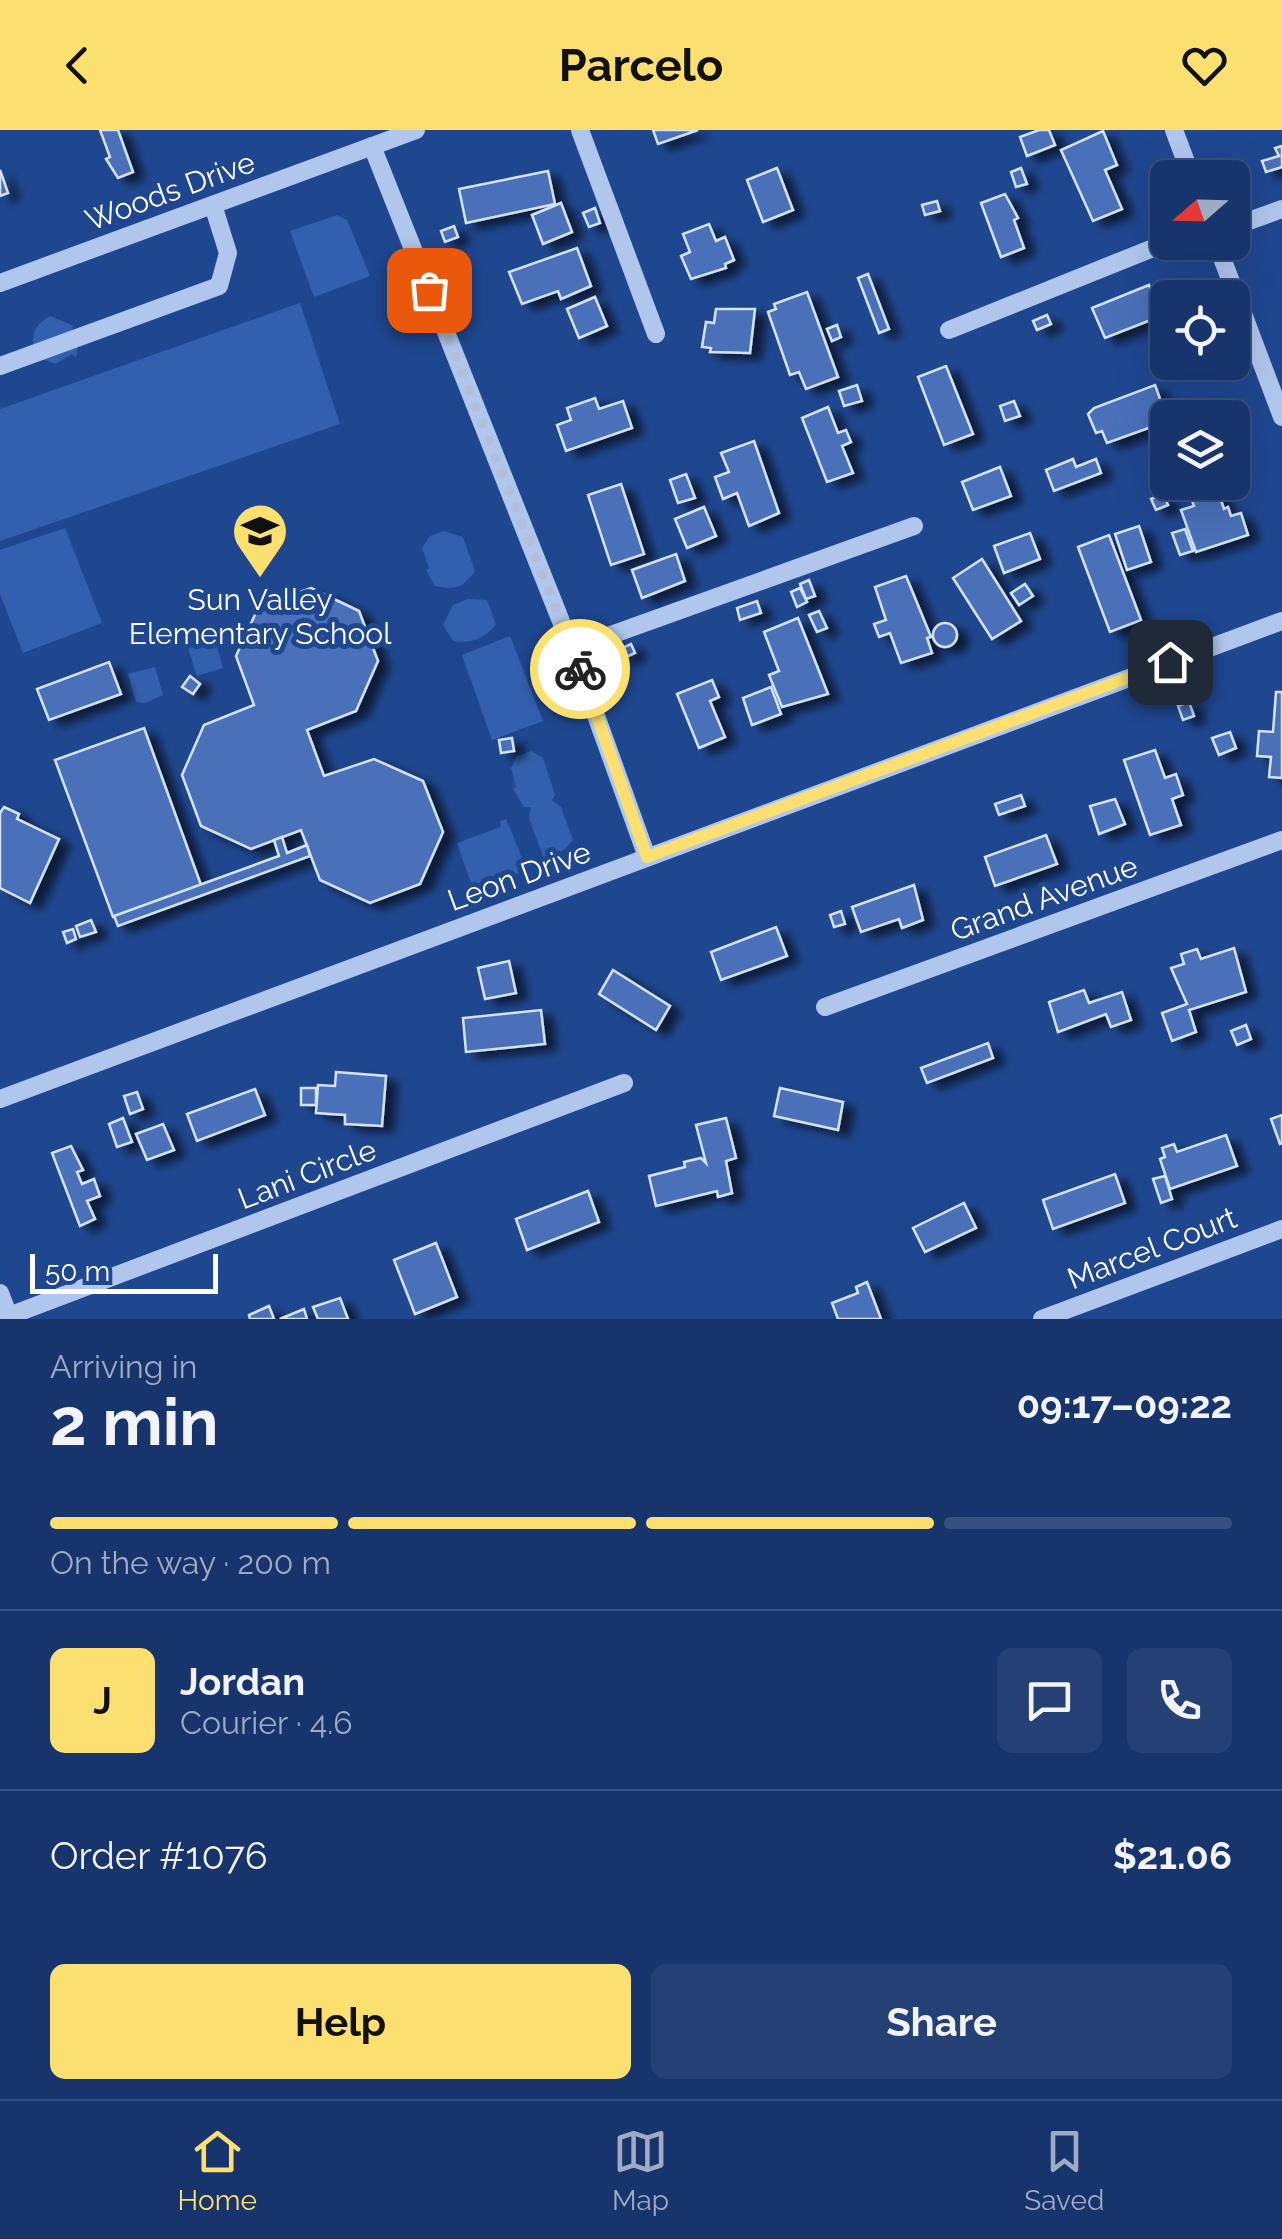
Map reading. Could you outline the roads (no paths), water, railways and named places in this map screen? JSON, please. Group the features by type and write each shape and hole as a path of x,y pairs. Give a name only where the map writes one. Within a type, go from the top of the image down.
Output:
{"street":[{"name":"Woods Drive","path":"0,283 416,130"},
{"path":"580,130 656,334"},
{"path":"1174,130 1185,160"},
{"path":"372,146 572,649 647,857"},
{"path":"0,366 219,286 228,254 213,205"},
{"path":"1250,220 1282,209"},
{"path":"950,330 1150,249"},
{"path":"1223,260 1277,390 1282,418"},
{"path":"572,649 914,526"},
{"name":"Leon Drive","path":"0,1099 1282,621"},
{"name":"Grand Avenue","path":"824,1007 1282,840"},
{"name":"Lani Circle","path":"10,1318 624,1083"},
{"name":"Marcel Court","path":"1042,1319 1282,1228"},
{"path":"0,1293 10,1318"}],"place":[{"name":"Sun Valley Elementary School","path":"260,580"}]}
